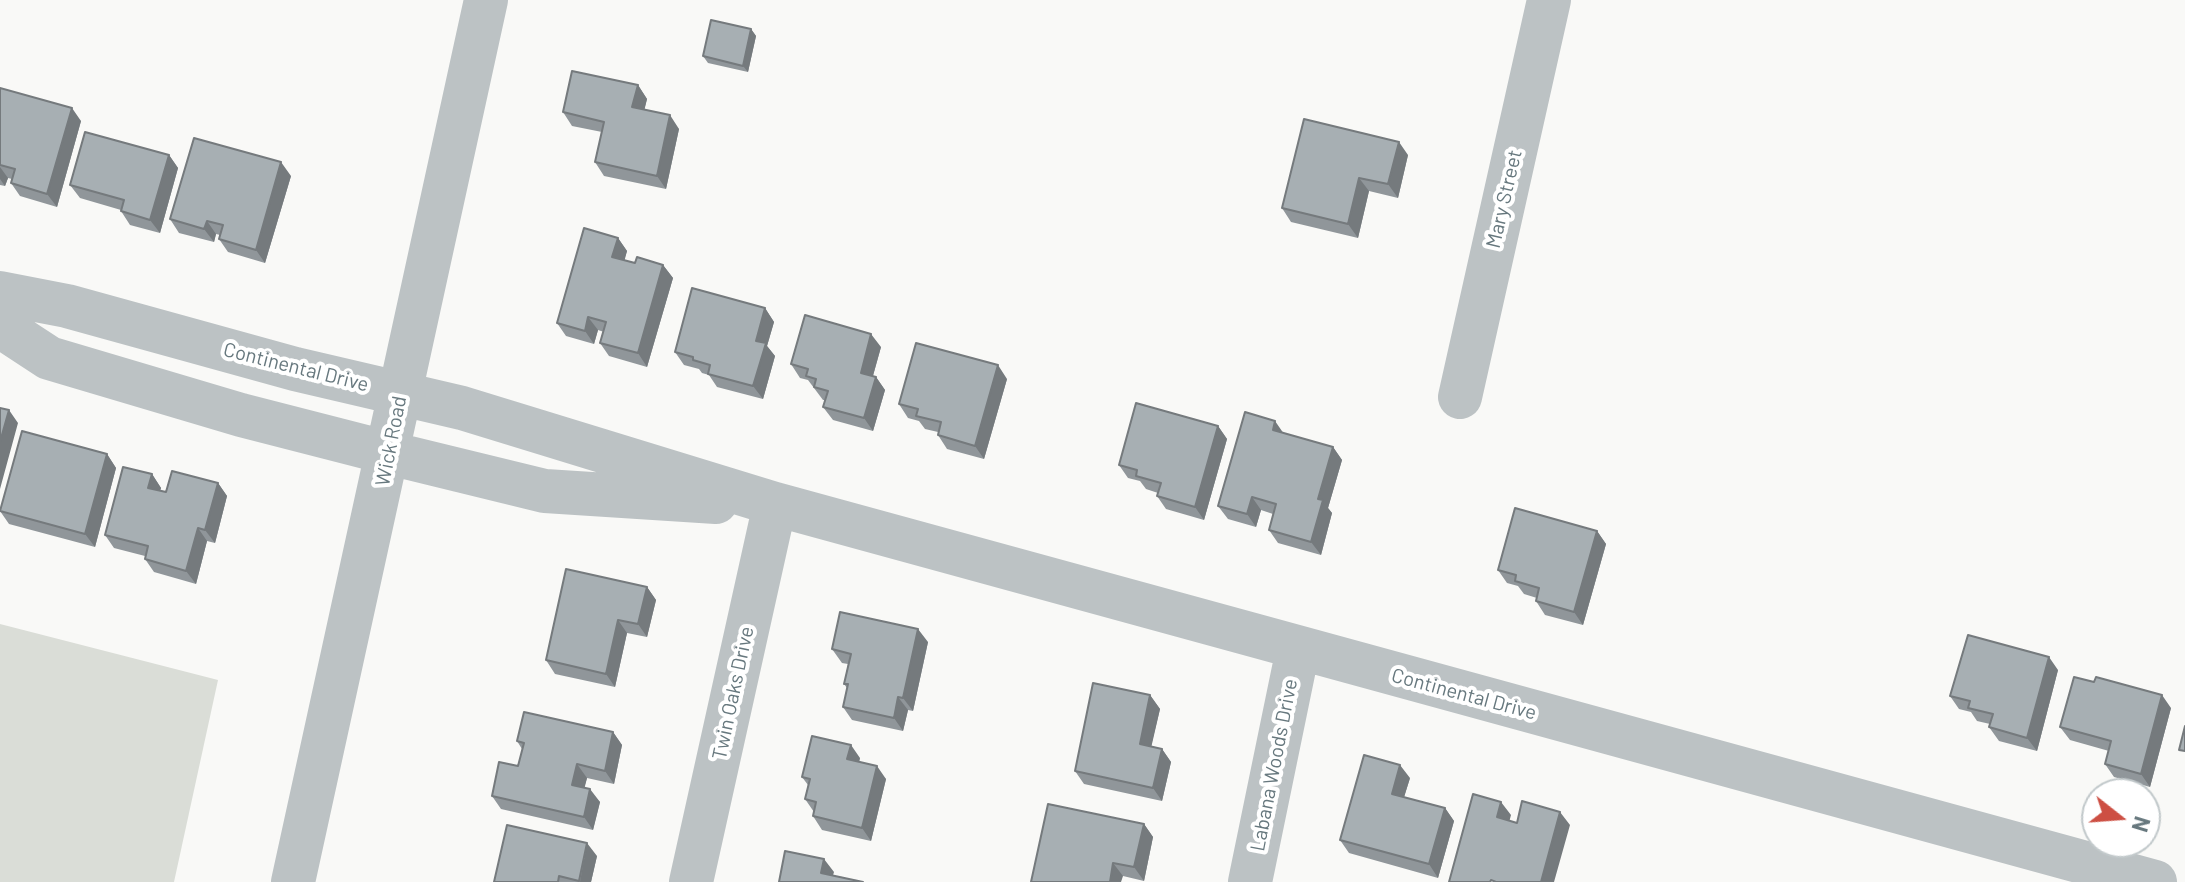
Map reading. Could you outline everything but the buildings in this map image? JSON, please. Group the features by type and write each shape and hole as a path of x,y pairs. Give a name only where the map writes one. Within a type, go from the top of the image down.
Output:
{"street":[{"name":"Wick Road","path":"293,882 486,0"},
{"name":"Mary Street","path":"1460,397 1549,0"},
{"name":"Continental Drive","path":"0,293 67,306 295,369 400,392 684,474 775,504 2155,882"},
{"name":"Continental Drive","path":"0,326 49,358 241,415 545,491 775,504"},
{"name":"Twin Oaks Drive","path":"691,882 775,504"},
{"name":"Labana Woods Drive","path":"1250,882 1298,649"}],"shaded area":[{"path":"0,624 218,680 174,882 0,882"}]}
